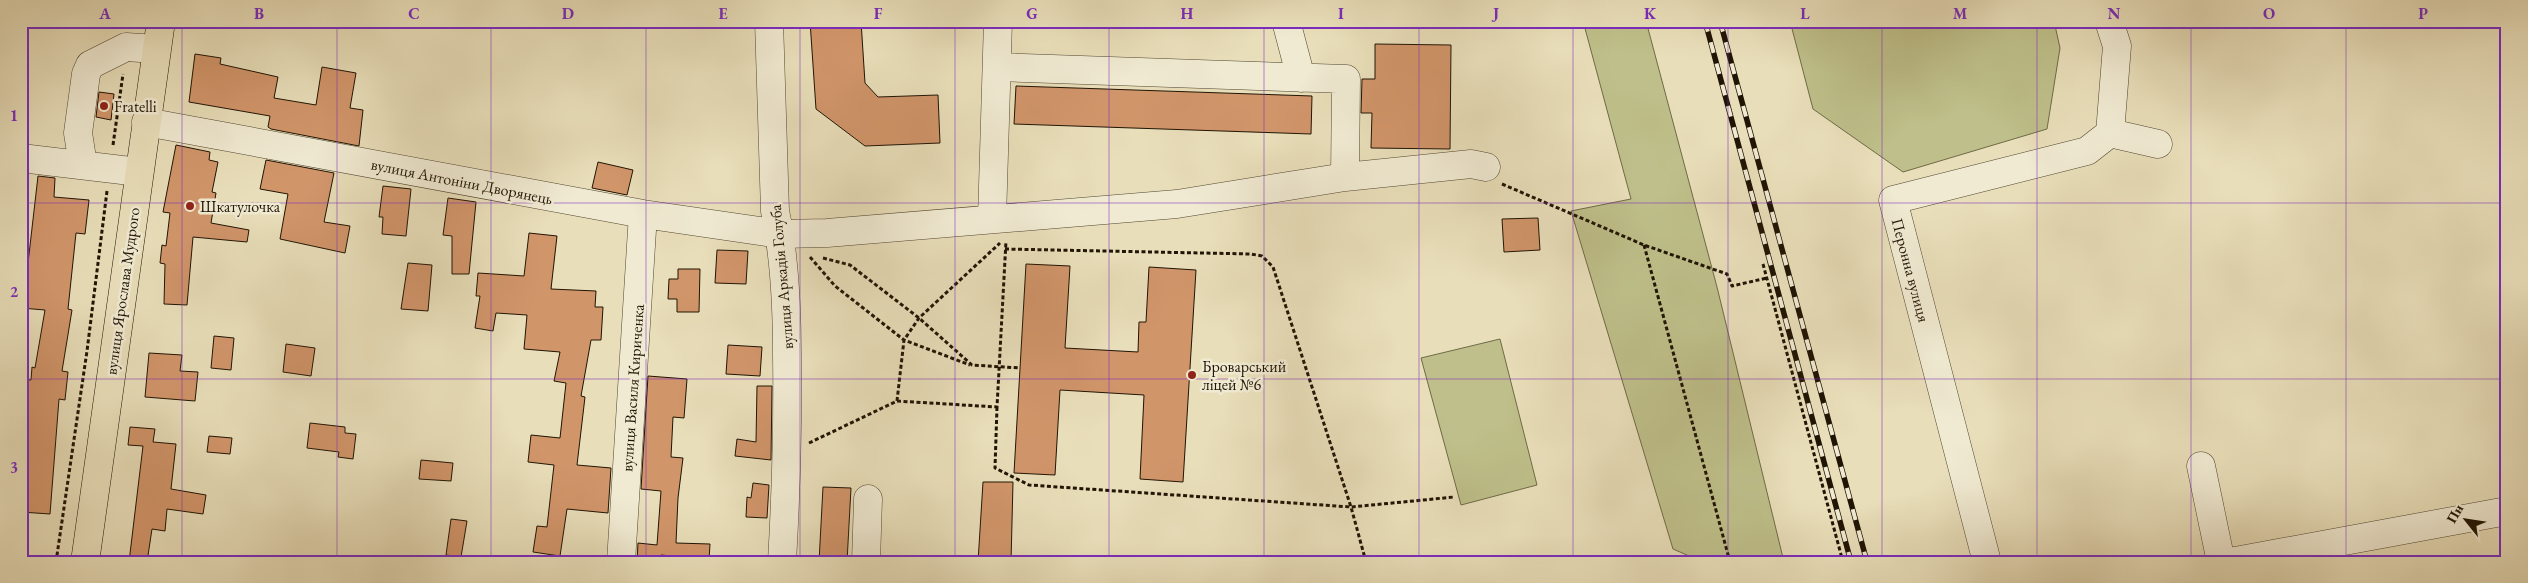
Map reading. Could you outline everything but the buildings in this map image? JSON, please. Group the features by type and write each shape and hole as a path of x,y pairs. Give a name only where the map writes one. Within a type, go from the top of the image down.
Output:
{"main road":[{"name":"вулиця Ярослава Мудрого","path":"85,562 161,21"}],"street":[{"name":"вулиця Аркадія Голуба","path":"769,21 775,211 780,234 787,317 788,446 782,562"},
{"path":"992,219 998,21"},
{"path":"1286,21 1302,78"},
{"path":"2109,21 2117,46 2110,133 2158,144"},
{"path":"83,165 78,133 86,74 90,64 126,47 156,49"},
{"path":"997,67 1346,79 1344,177"},
{"name":"вулиця Антоніни Дворянець","path":"146,122 643,214 780,234 827,233 1177,204 1344,177 1464,164 1486,167"},
{"name":"Перонна вулиця","path":"1987,562 1893,200 2086,151 2110,133"},
{"path":"21,158 139,172"},
{"name":"вулиця Василя Кириченка","path":"621,562 643,214"},
{"path":"2201,466 2221,562"},
{"path":"866,562 868,499"},
{"path":"2230,562 2507,511"}],"path":[{"path":"56,562 87,351 126,47"},
{"path":"1486,167 1503,186 1644,245 1727,274 1732,286 1767,278"},
{"path":"897,402 904,340 919,318 1006,238 995,468 1029,484 1351,507 1454,497"},
{"path":"1644,245 1730,562"},
{"path":"1006,249 1251,254 1268,260 1273,267 1351,507 1366,562"},
{"path":"972,365 919,318 850,265 808,255 835,286 904,340 972,365 1020,368"},
{"path":"1763,264 1843,562"},
{"path":"788,446 804,445 897,402 997,407"}],"green space":[{"path":"1583,21 1646,21 1717,287 1784,562 1703,562 1673,549 1571,211 1631,199"},
{"path":"1790,21 2054,21 2060,48 2047,129 1903,172 1813,109"},
{"path":"1500,339 1537,485 1461,505 1421,358"}],"railway":[{"path":"1705,21 1851,562"},
{"path":"1720,21 1867,562"}],"place":[{"name":"Fratelli","path":"104,106"},
{"name":"Шкатулочка","path":"190,206"},
{"name":"Броварський ліцей №6","path":"1192,375"}]}
